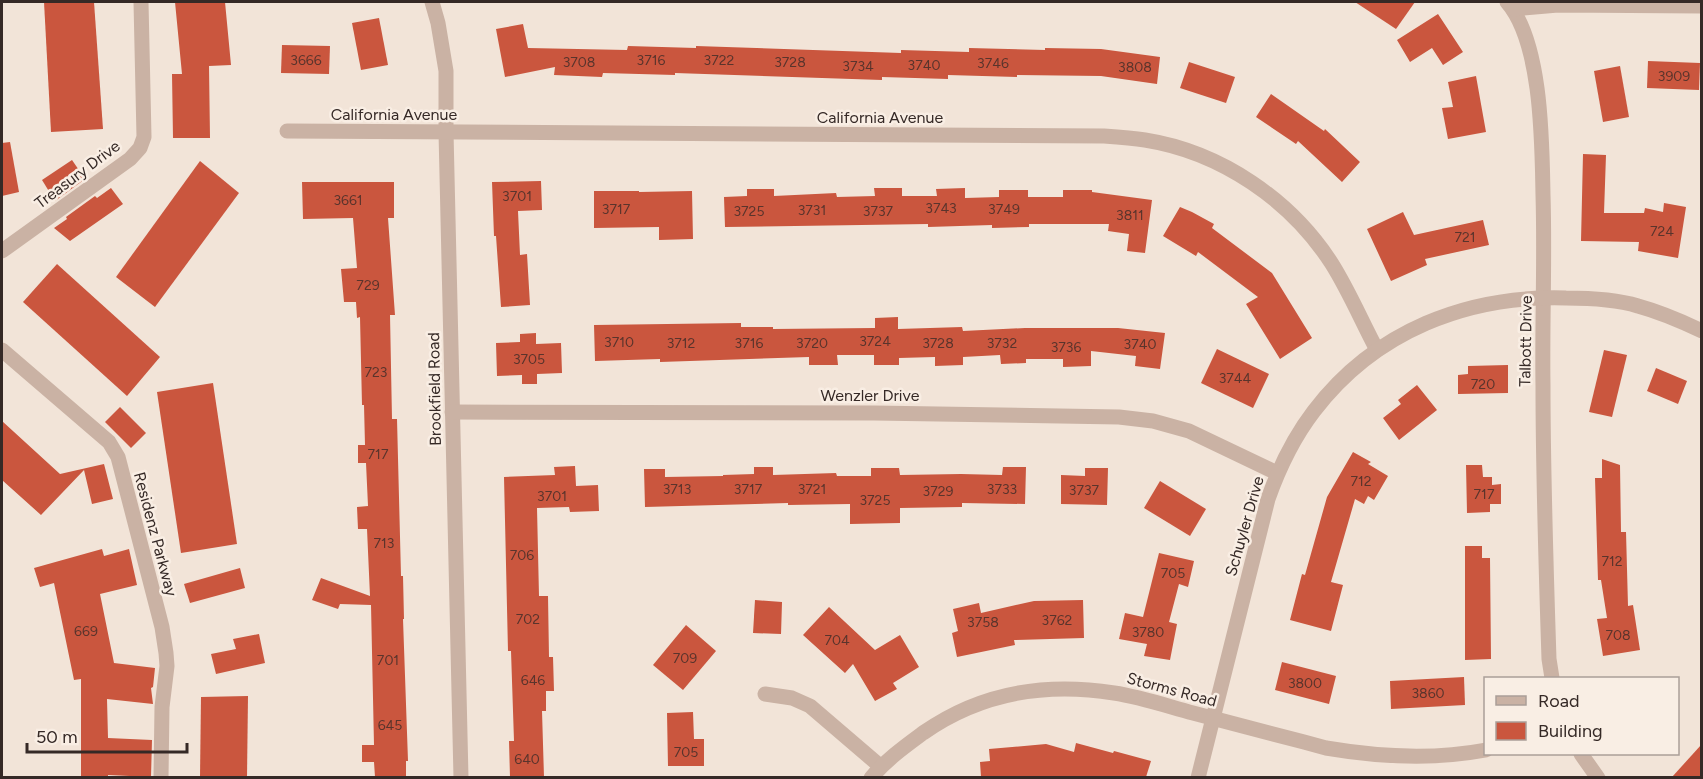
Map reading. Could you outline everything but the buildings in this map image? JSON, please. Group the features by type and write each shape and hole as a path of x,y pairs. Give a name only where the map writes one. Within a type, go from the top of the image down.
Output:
{"street":[{"name":"Treasury Drive","path":"2,251 130,159 140,148 144,137 141,2"},
{"name":"Brookfield Road","path":"432,2 446,71 461,777"},
{"path":"1510,5 1701,6"},
{"name":"Talbott Drive","path":"1510,5 1526,39 1534,70 1542,137 1544,297 1542,385 1549,659 1552,677"},
{"name":"California Avenue","path":"287,131 1104,136 1155,142 1182,149 1221,165 1254,183 1286,209 1312,237 1332,264 1377,350"},
{"name":"Schuyler Drive","path":"1198,777 1268,499 1277,473 1314,411 1340,381 1377,350 1411,329 1445,315 1488,303 1544,297 1599,298 1636,305 1671,316 1701,331"},
{"name":"Residenz Parkway","path":"2,350 109,442 117,457 162,627 166,653 167,666 162,707 161,777"},
{"name":"Wenzler Drive","path":"452,412 874,413 1119,417 1153,421 1189,431 1277,473"},
{"name":"Storms Road","path":"875,772 898,750 936,724 972,705 1006,695 1043,689 1079,688 1116,693 1326,748 1357,753 1412,757 1461,755 1484,750"},
{"path":"765,694 792,698 810,706 875,772"},
{"path":"1582,755 1598,777"}]}
